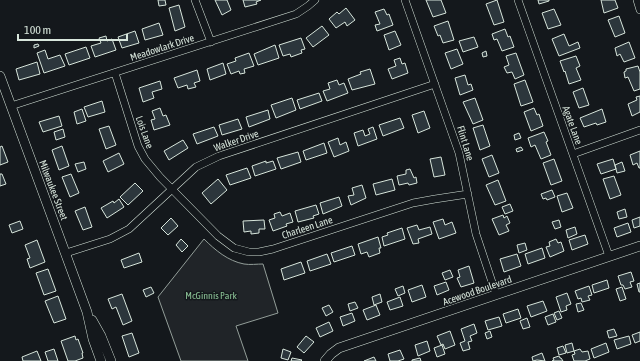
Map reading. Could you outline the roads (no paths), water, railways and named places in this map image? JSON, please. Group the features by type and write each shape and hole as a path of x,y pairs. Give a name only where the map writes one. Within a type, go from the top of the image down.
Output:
{"street":[{"path":"195,0 211,42"},
{"name":"Meadowlark Drive","path":"11,106 296,14 315,0"},
{"name":"Flint Lane","path":"405,0 459,153 471,215 496,294"},
{"name":"Agate Lane","path":"518,0 609,256"},
{"path":"637,0 640,10"},
{"name":"Lois Lane","path":"115,73 130,123 142,153 145,159 172,190"},
{"name":"Milwaukee Street","path":"0,76 87,312 93,339 101,361"},
{"name":"Walker Drive","path":"66,253 110,239 129,229 196,167 219,156 435,84"},
{"path":"573,154 640,130"},
{"name":"Charleen Lane","path":"172,190 218,236 234,248 245,251 260,252 274,249 413,203 468,194"},
{"name":"Acewood Boulevard","path":"325,361 339,348 640,246"},
{"name":"Milwaukee Street","path":"87,312 111,361"}],"park label":[{"name":"McGinnis Park","path":"211,295"}]}
